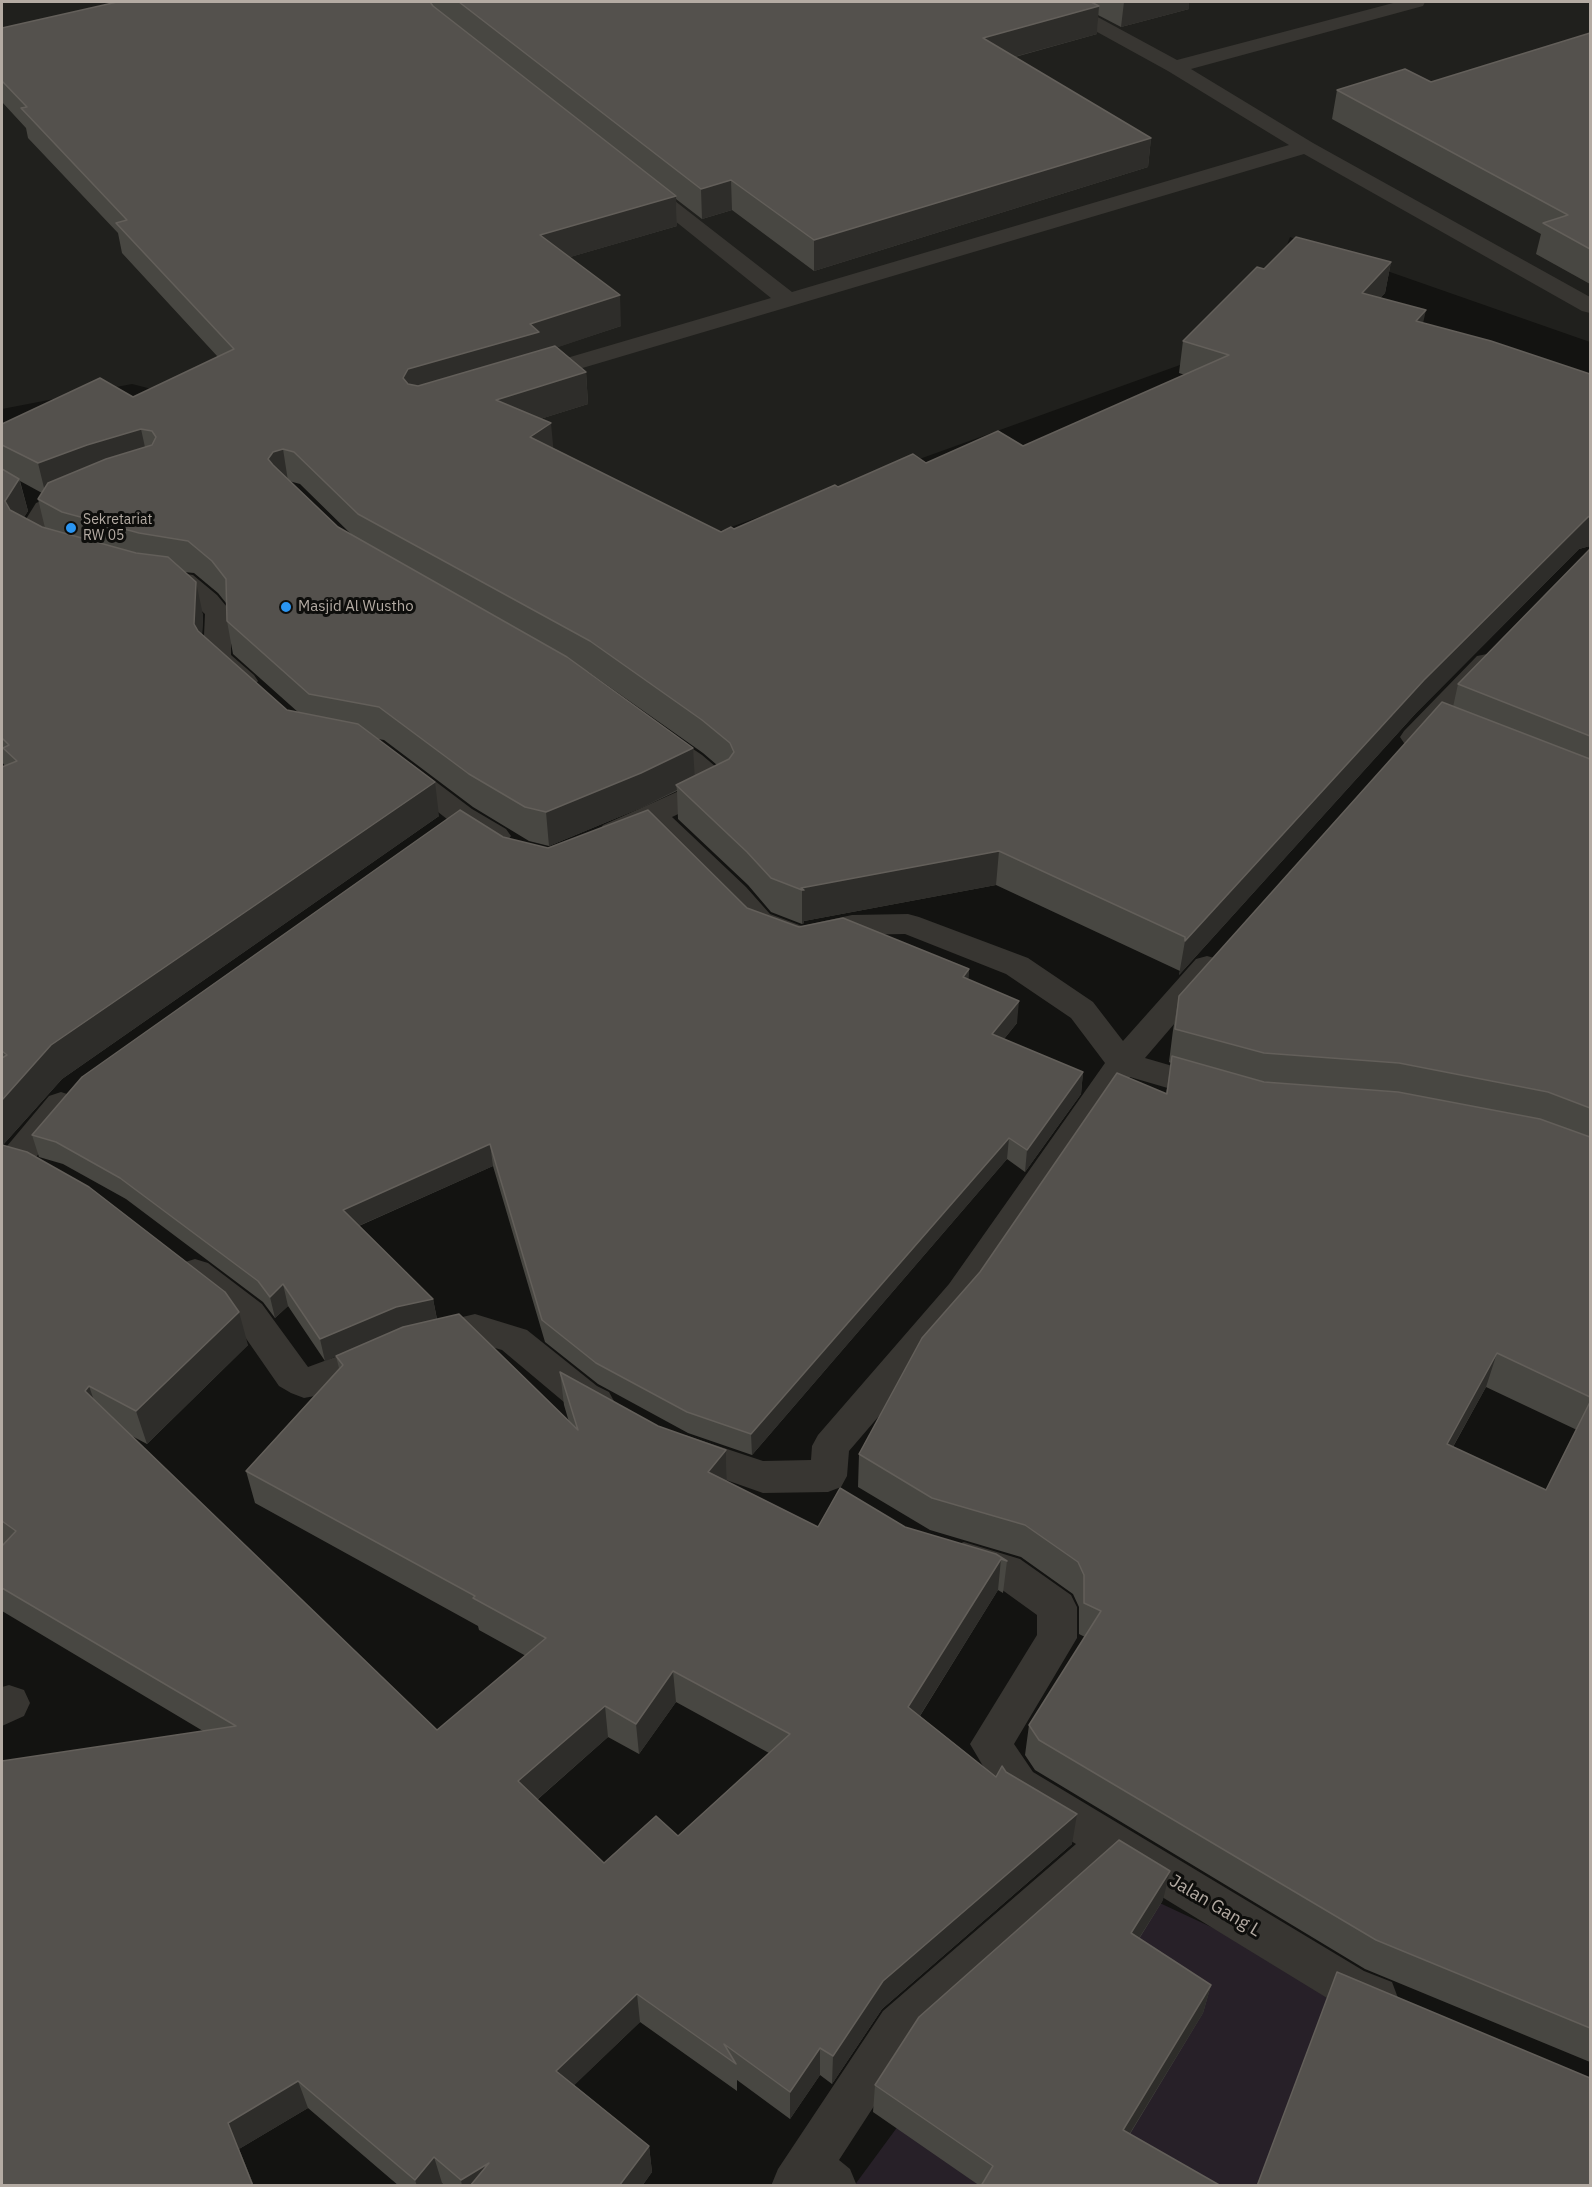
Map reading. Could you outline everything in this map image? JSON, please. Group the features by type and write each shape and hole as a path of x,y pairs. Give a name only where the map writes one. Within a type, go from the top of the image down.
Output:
{"street":[{"path":"1058,2 1175,67 1306,147 1590,306"},
{"path":"1175,67 1416,2"},
{"path":"513,381 1306,147"},
{"path":"630,175 788,300"},
{"path":"81,558 60,552 29,535 37,503 104,484"},
{"path":"134,573 184,581 208,601 218,613 217,657 261,696"},
{"path":"1397,756 1501,647"},
{"path":"1428,721 1460,734"},
{"path":"592,841 654,816 719,784 692,761 636,722"},
{"path":"382,754 462,816 518,850"},
{"path":"434,835 462,816"},
{"path":"654,816 735,894 759,921 800,938 852,925 908,924 1017,966 1082,1010 1122,1063 1246,1098"},
{"path":"167,1252 249,1314 292,1376 304,1383 342,1372 401,1345 475,1328 513,1340 584,1397 674,1446 763,1477 838,1490 831,1446 962,1294 1122,1063 1224,949"},
{"path":"50,1175 6,1162 75,1089 85,1082"},
{"name":"Jalan Gang L","path":"929,1549 1006,1571 1057,1607 1057,1638 992,1744 1018,1786 1348,1986 1414,2013"},
{"path":"812,2179 899,2028 1110,1842"}],"shaded area":[{"path":"2,2 1590,2 1590,342 1290,237 1252,339 720,531 541,442 297,426 132,384 2,409"},
{"path":"1087,1869 1590,2104 1590,2185 854,2186"}],"building":[{"path":"117,2 430,2 676,196 540,235 620,295 530,324 539,332 408,369 403,378 408,384 418,386 555,346 586,372 496,400 551,423 530,437 721,532 731,527 734,529 835,485 838,487 913,454 926,463 998,431 1023,446 1229,355 1183,341 1257,267 1264,269 1296,237 1391,262 1362,293 1426,310 1416,321 1491,341 1590,374 1590,516 1424,680 1185,941 1185,937 999,851 801,888 804,890 771,878 676,785 729,759 734,752 730,743 702,720 590,641 358,514 294,452 283,449 273,452 268,459 273,465 338,527 567,657 693,748 641,773 546,812 525,807 469,774 379,707 309,694 227,621 226,579 212,561 188,541 139,533 62,512 38,499 48,483 106,459 152,445 156,437 152,431 141,429 38,463 2,445 2,424 100,378 133,397 234,349 116,223 127,220 21,108 27,107 2,81 2,28"},
{"path":"459,2 1091,2 1099,6 983,38 1151,138 814,240 731,180 701,189"},
{"path":"1590,33 1590,249 1543,223 1568,215 1337,90 1405,69 1431,82"},
{"path":"2,469 19,479 5,501 10,510 42,527 136,553 168,557 196,582 194,624 198,631 287,710 358,724 435,782 51,1045 2,1100 2,1058 7,1055 2,1051 2,767 17,761 3,748 9,745 2,738"},
{"path":"1590,549 1590,736 1458,684"},
{"path":"1442,702 1590,759 1590,1108 1548,1092 1399,1063 1264,1053 1175,1029 1179,996"},
{"path":"460,810 503,837 548,848 648,810 747,908 799,927 843,918 969,969 963,977 1019,1001 992,1034 1083,1072 1027,1150 1009,1138 751,1434 687,1412 596,1363 542,1320 490,1144 343,1210 433,1299 396,1307 320,1339 283,1284 270,1297 258,1281 120,1178 56,1142 32,1135 82,1077"},
{"path":"1172,1056 1264,1082 1398,1092 1540,1119 1590,1137 1590,1397 1497,1353 1447,1444 1546,1490 1590,1402 1590,2028 1376,1940 1039,1740 1029,1725 1101,1611 1084,1603 1084,1575 1078,1562 1025,1525 932,1498 859,1454 922,1338 980,1272 1117,1073 1167,1094"},
{"path":"2,1145 27,1152 89,1187 225,1292 239,1312 136,1411 89,1386 85,1391 437,1730 546,1638 473,1598 475,1596 246,1471 343,1365 336,1356 403,1327 459,1314 578,1430 560,1372 658,1426 726,1450 708,1472 818,1527 840,1488 905,1527 996,1554 1007,1561 1001,1559 908,1707 996,1777 1002,1766 1006,1772 1077,1814 883,1981 833,2056 820,2048 790,2092 724,2044 736,2064 637,1994 556,2071 649,2146 619,2186 470,2186 489,2163 461,2180 434,2157 415,2180 298,2081 228,2123 253,2186 2,2186 2,1761 236,1726 2,1588 2,1546 16,1531 2,1521","holes":["673,1671 790,1734 678,1836 656,1816 604,1863 518,1781 605,1706 636,1724"]},
{"path":"1119,1840 1170,1871 1131,1933 1211,1985 1123,2130 1221,2186 981,2186 993,2166 875,2085 919,2017"},
{"path":"1337,1972 1590,2078 1590,2186 1257,2186"}],"place":[{"name":"Sekretariat RW 05","path":"71,528"},
{"name":"Masjid Al Wustho","path":"286,607"}]}
